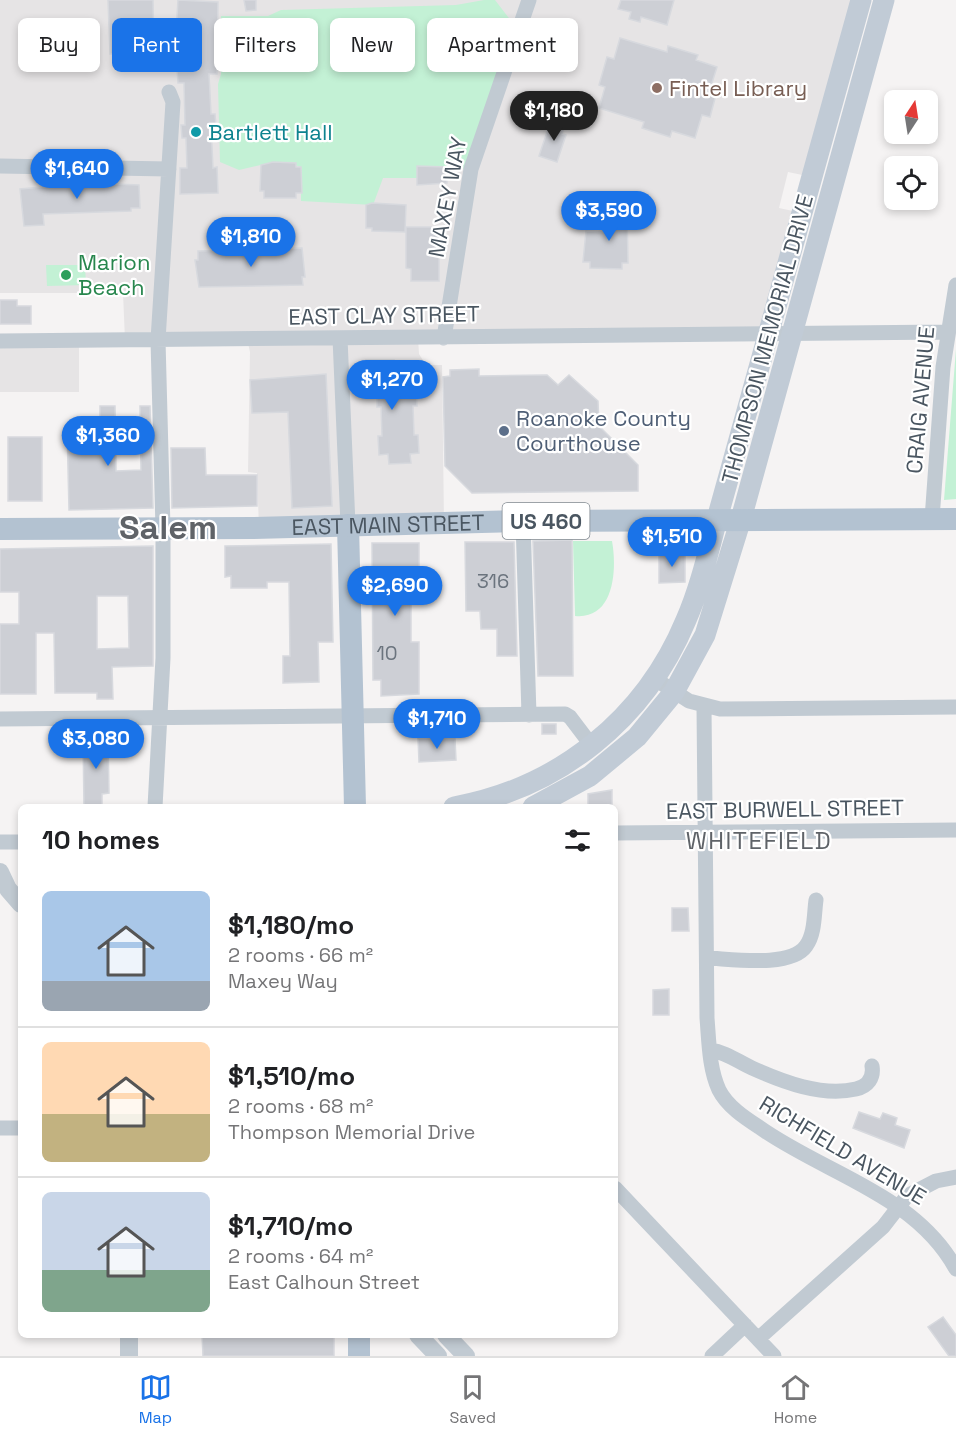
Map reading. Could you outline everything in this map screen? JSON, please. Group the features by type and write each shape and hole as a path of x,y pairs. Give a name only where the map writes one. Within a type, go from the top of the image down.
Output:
{"main road":[{"name":"THOMPSON MEMORIAL DRIVE","path":"466,804 507,794 535,782 592,746 633,707 655,679 687,619 717,519 861,0"},
{"name":"THOMPSON MEMORIAL DRIVE","path":"541,804 590,776 637,737 674,692 705,635 741,519 884,0"},
{"name":"EAST MAIN STREET","path":"0,530 523,521 956,519"},
{"path":"348,525 355,804"},
{"path":"359,1338 359,1356"}],"street":[{"name":"MAXEY WAY","path":"444,338 471,170 529,0"},
{"path":"155,804 163,658 163,528 158,340 173,102 169,92"},
{"path":"0,166 169,169"},
{"name":"CRAIG AVENUE","path":"932,519 947,332 956,285"},
{"name":"EAST CLAY STREET","path":"0,341 947,332"},
{"path":"340,338 348,525"},
{"path":"523,521 530,715"},
{"path":"655,679 674,692 704,707 741,709 956,707"},
{"name":"RICHFIELD AVENUE","path":"704,707 710,1050 720,1092 743,1116 772,1137 898,1206 935,1237 956,1269"},
{"path":"0,718 530,715 570,717 592,746"},
{"name":"EAST BURWELL STREET","path":"618,832 956,830"},
{"path":"0,842 18,842"},
{"path":"0,872 8,889 18,901"},
{"path":"707,958 780,959 798,954 811,937 816,900"},
{"path":"710,1050 730,1056 782,1080 833,1090 849,1090 867,1084 871,1079 872,1066"},
{"path":"0,1128 18,1128"},
{"path":"758,1339 883,1227 898,1206 918,1188 956,1177"},
{"path":"618,1191 774,1356"},
{"path":"712,1356 745,1324"},
{"path":"129,1338 129,1356"},
{"path":"421,1338 438,1356"},
{"path":"449,1338 466,1356"}],"shaded area":[{"path":"0,0 861,0 812,177 788,172 779,208 802,213 768,335 418,338 419,354 426,365 442,365 444,523 259,528 257,473 248,472 250,352 247,339 125,340 123,293 0,293"},
{"path":"79,340 79,392 0,392 0,341"}],"green space":[{"path":"495,0 509,18 427,18 427,72 504,72 471,169 417,166 417,178 383,178 373,205 301,201 301,167 285,162 274,162 239,170 220,162 218,84 221,72 318,72 318,18 221,18 221,16 268,16 281,10 456,5"},
{"name":"Marion Beach","path":"46,265 85,265 86,285 47,286"},
{"path":"956,349 956,499 944,500"},
{"path":"573,541 612,541 614,565 610,590 606,601 598,610 588,615 575,616"}],"building":[{"path":"108,0 153,0 153,18 112,18 112,54 110,54"},
{"path":"178,0 218,2 218,18 214,18 214,72 217,74 209,74 211,114 215,114 216,126 211,126 213,168 217,167 218,193 180,194 180,168 187,168 186,138 182,138 181,125 185,125 184,83 178,83 177,72 202,72 202,18 177,18"},
{"path":"244,0 256,0 256,10 246,11"},
{"path":"621,0 674,0 667,25 641,17 640,22 629,19 631,12 618,9"},
{"name":"Fintel Library","path":"620,38 667,52 668,46 698,55 696,60 717,67 710,89 717,91 710,117 702,115 695,138 672,131 670,137 642,128 644,122 599,108 605,87 599,85 607,57 614,59"},
{"path":"555,119 566,122 562,134 566,135 557,162 539,156 548,129 551,130"},
{"path":"273,162 296,163 296,167 301,167 302,193 296,193 296,198 264,198 264,191 260,191 261,165"},
{"path":"417,166 447,167 447,183 417,185"},
{"path":"88,183 139,185 140,208 131,208 131,211 43,214 44,225 24,226 20,189"},
{"path":"372,203 406,205 405,232 372,231 372,228 366,228 366,205"},
{"path":"606,207 627,207 628,263 622,263 622,269 590,268 590,262 583,262 586,231 606,232"},
{"path":"406,227 439,227 439,281 411,281 411,269 406,268"},
{"path":"302,248 305,277 302,277 303,285 199,287 195,260 198,260 198,251"},
{"path":"0,300 17,300 17,306 31,306 31,324 0,324"},
{"path":"366,360 394,360 393,389 416,388 417,406 413,406 414,435 418,435 419,453 410,454 411,463 389,464 388,454 379,455 378,436 382,436 381,407 377,407 377,394 361,394 362,363 366,364"},
{"name":"Roanoke County Courthouse","path":"479,369 479,376 547,375 558,385 569,375 598,401 599,426 638,465 638,491 472,493 445,466 443,377 450,376 450,370"},
{"path":"326,374 332,506 292,508 288,412 252,413 250,380"},
{"path":"100,406 115,406 116,471 141,470 140,406 150,406 153,508 69,510 67,427 100,426"},
{"path":"8,437 42,437 42,501 8,501"},
{"path":"171,448 205,448 206,475 257,475 257,506 172,508"},
{"path":"572,540 573,676 538,676 533,541"},
{"path":"465,542 514,542 517,656 497,656 497,629 481,629 480,611 466,611"},
{"path":"372,543 419,543 419,595 411,594 411,642 419,642 419,694 381,696 381,680 373,680"},
{"path":"331,544 333,642 318,642 319,682 283,683 283,656 290,656 289,582 267,582 267,588 231,588 231,576 225,577 225,546"},
{"path":"153,546 153,666 112,667 113,699 97,699 97,693 55,693 54,633 36,633 36,694 0,694 0,624 19,624 19,592 0,592 0,549","holes":["97,596 128,596 129,648 97,649"]},
{"path":"659,553 685,555 685,582 659,583"},
{"path":"542,724 556,724 556,734 542,734"},
{"path":"108,736 109,793 102,794 102,804 84,804 83,737"},
{"path":"418,738 455,739 456,760 419,762"},
{"path":"612,790 612,804 588,804 588,794"},
{"path":"672,908 688,908 689,931 672,931"},
{"path":"669,989 669,1015 653,1015 653,990"},
{"path":"859,1112 880,1119 883,1113 897,1118 895,1125 910,1130 904,1148 853,1128"},
{"path":"943,1317 956,1335 956,1356 949,1356 928,1327"},
{"path":"202,1338 334,1338 334,1356 203,1356"}],"place":[{"name":"Fintel Library","path":"657,88"},
{"name":"Bartlett Hall","path":"196,132"},
{"name":"Marion Beach","path":"66,275"},
{"name":"Roanoke County Courthouse","path":"504,431"}],"district":[{"name":"Salem","path":"168,527"},
{"name":"WHITEFIELD","path":"759,840"}]}
